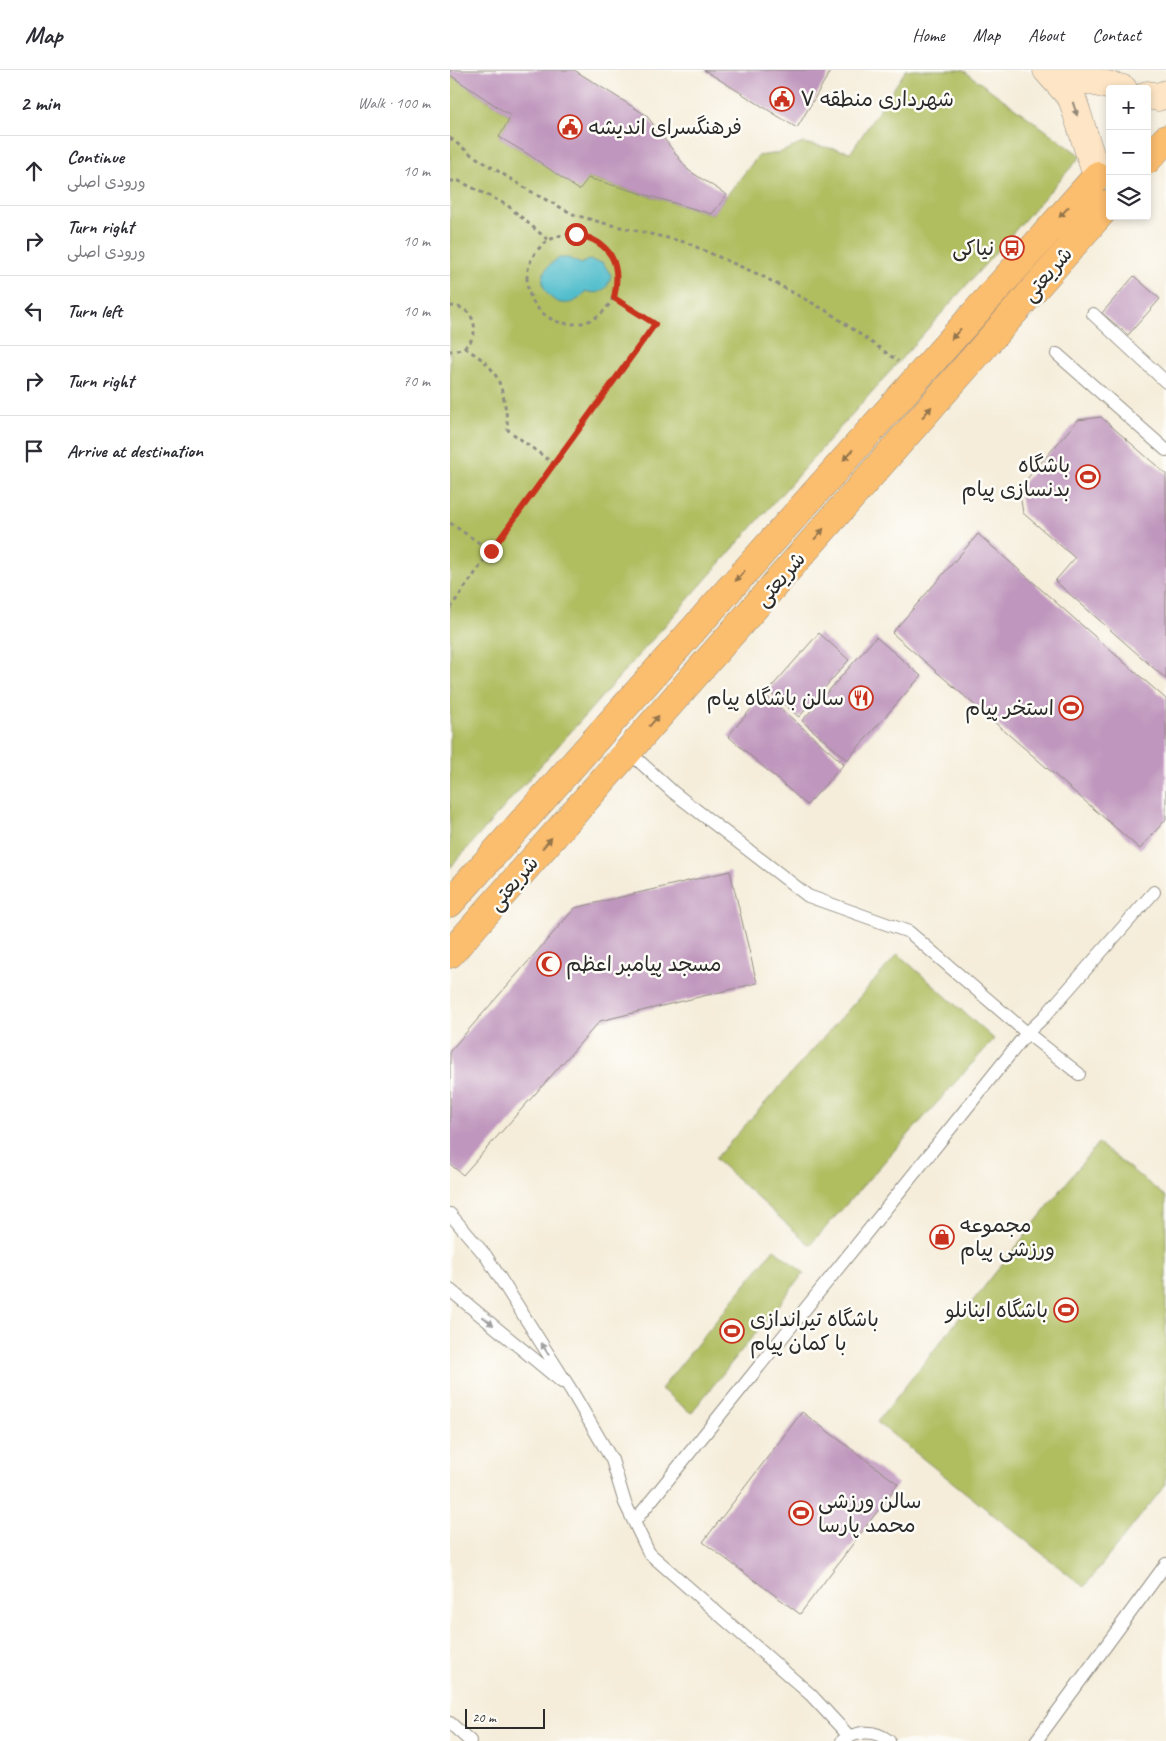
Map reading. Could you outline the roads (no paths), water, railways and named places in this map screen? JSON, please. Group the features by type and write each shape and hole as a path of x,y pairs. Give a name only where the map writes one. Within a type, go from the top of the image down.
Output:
{"main road":[{"name":"شریعتی","path":"450,903 1097,176 1072,98 1047,70"},
{"path":"1061,70 1068,75 1107,85"},
{"path":"1151,96 1158,97 1166,94"},
{"path":"1151,156 1166,139"},
{"name":"شریعتی","path":"452,947 628,751 1106,208"}],"lane":[{"path":"1093,314 1166,382"},
{"path":"1057,354 1166,450"},
{"path":"628,751 673,792 808,896 909,932 1027,1033 1079,1074"},
{"path":"634,1522 1027,1033 1044,1018 1154,892"},
{"path":"450,1214 486,1256 572,1390 612,1460 625,1503 649,1553 811,1695 846,1738 860,1732 883,1736 889,1741"},
{"path":"450,1290 572,1390"},
{"path":"1036,1741 1166,1564"},
{"path":"450,1723 470,1741"}],"water":[{"path":"560,258 568,258 581,264 588,260 603,263 611,275 608,285 599,292 586,291 576,300 566,303 556,301 548,295 544,286 543,276 548,266"}],"place":[{"name":"شهرداری منطقه ۷","path":"782,99"},
{"name":"فرهنگسرای اندیشه","path":"570,127"},
{"name":"نیاکی","path":"1012,248"},
{"name":"باشگاه بدنسازی پیام","path":"1088,477"},
{"name":"سالن باشگاه پیام","path":"861,698"},
{"name":"استخر پیام","path":"1071,708"},
{"name":"مسجد پیامبر اعظم","path":"549,964"},
{"name":"مجموعه ورزشی پیام","path":"942,1237"},
{"name":"باشگاه اینانلو","path":"1066,1310"},
{"name":"باشگاه تیراندازی با کمان پیام","path":"732,1331"},
{"name":"سالن ورزشی محمد پارسا","path":"801,1513"}]}
